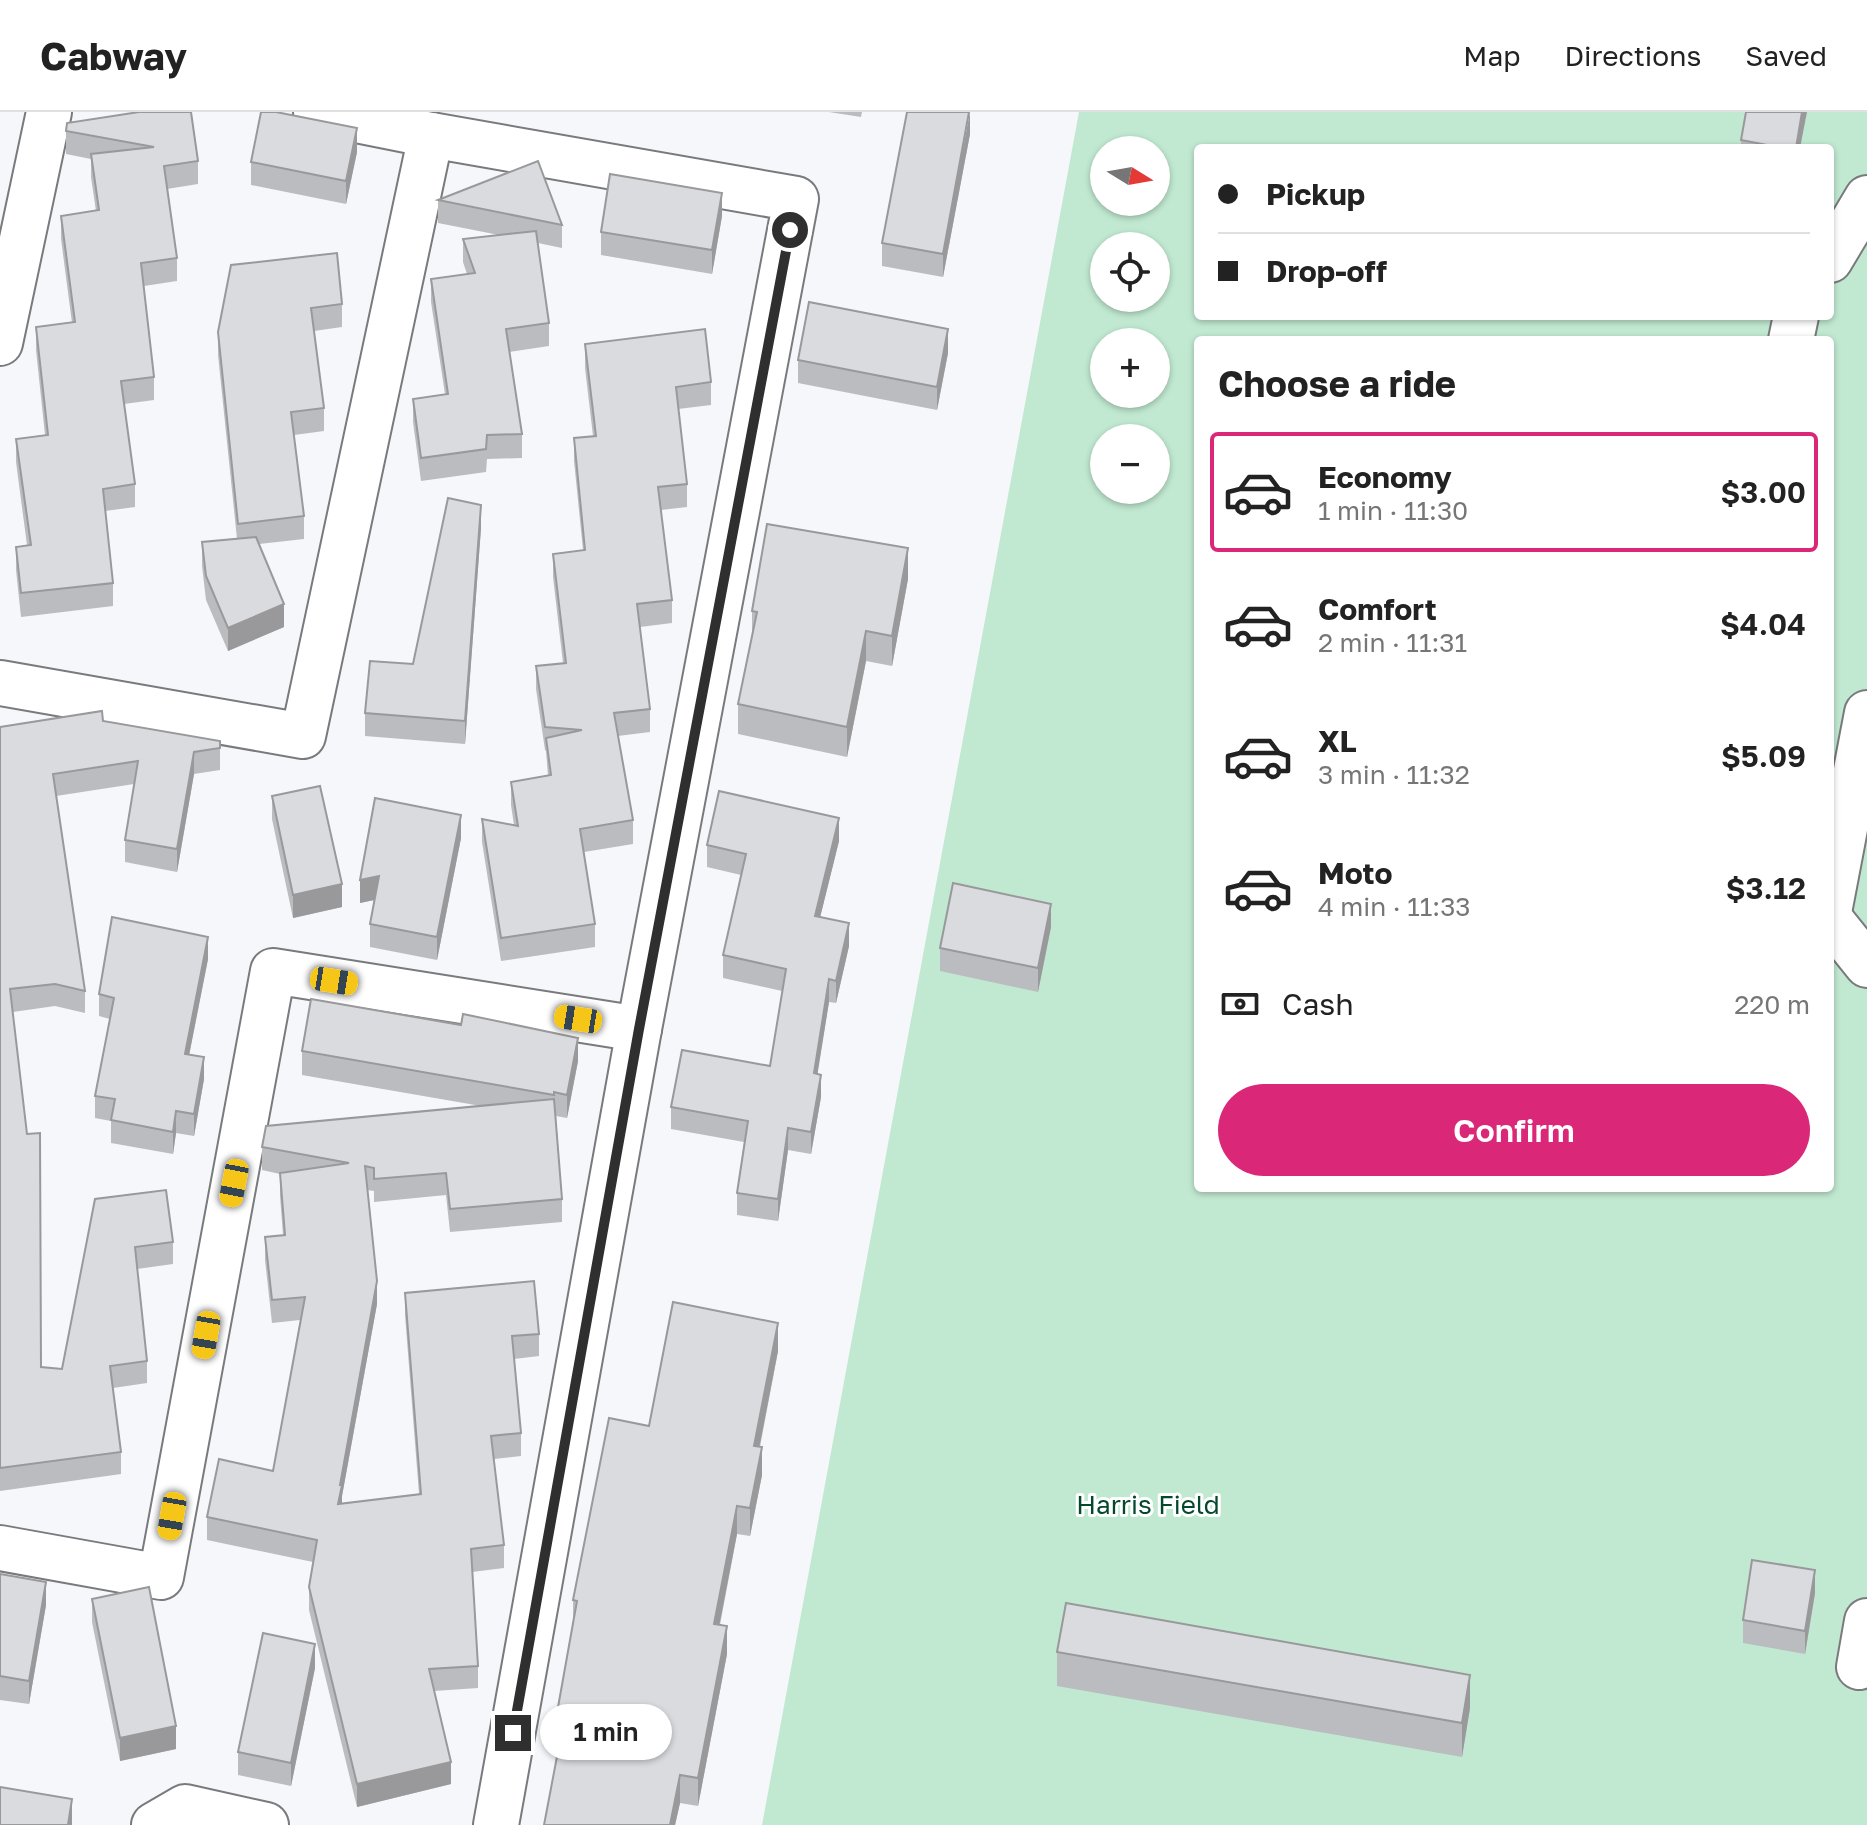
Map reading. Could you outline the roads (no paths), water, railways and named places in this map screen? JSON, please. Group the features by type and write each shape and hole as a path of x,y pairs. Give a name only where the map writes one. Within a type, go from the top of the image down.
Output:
{"street":[{"path":"0,343 49,112"},
{"path":"316,112 796,199 639,1029 496,1825"},
{"path":"0,683 303,736 431,135"},
{"path":"1834,253 1867,198"},
{"path":"1834,897 1855,843 1867,713"},
{"path":"1834,924 1867,965"},
{"path":"0,1548 161,1577 273,971 639,1029"},
{"path":"1859,1667 1867,1621"},
{"path":"154,1825 185,1807 266,1825"}],"park label":[{"name":"Harris Field","path":"1148,1505"}]}
